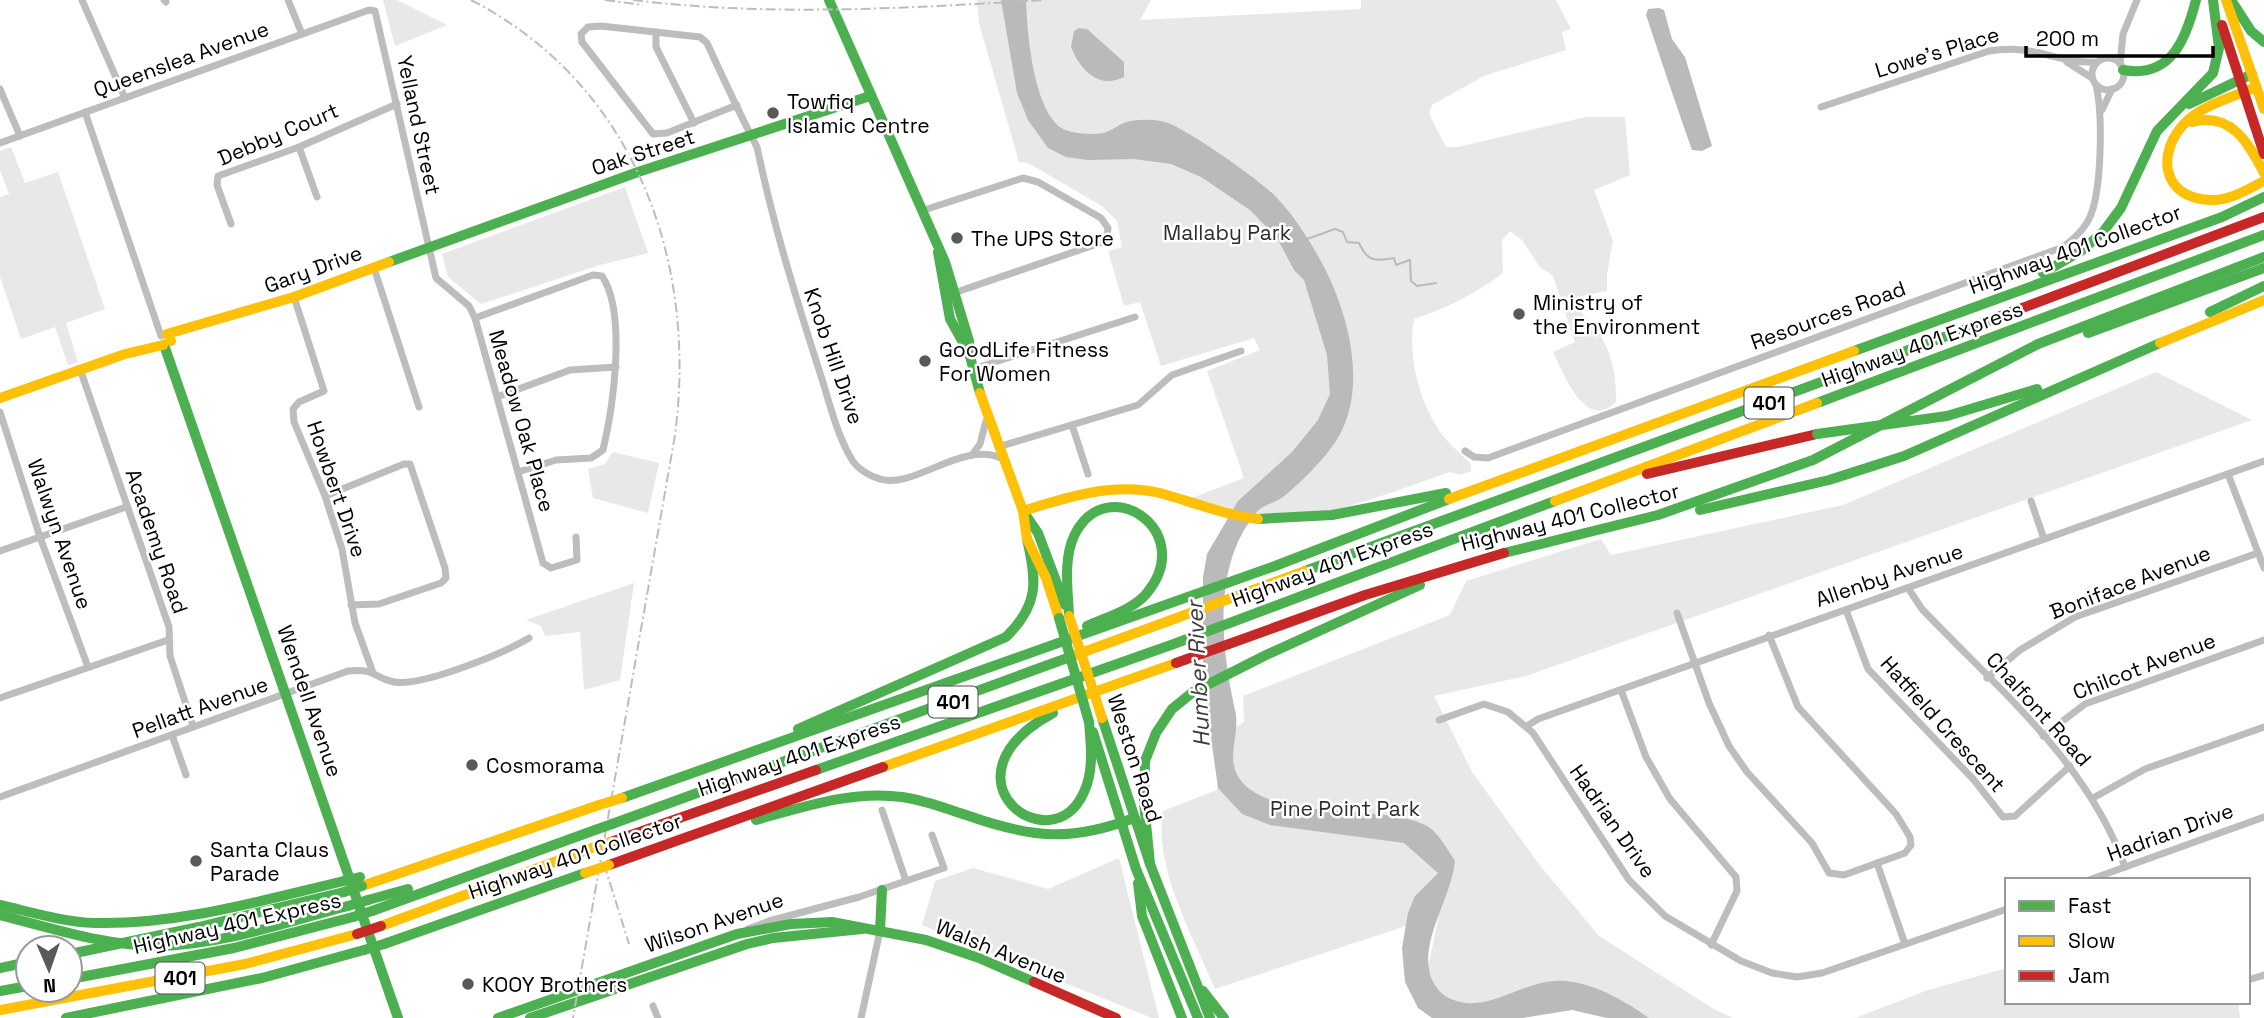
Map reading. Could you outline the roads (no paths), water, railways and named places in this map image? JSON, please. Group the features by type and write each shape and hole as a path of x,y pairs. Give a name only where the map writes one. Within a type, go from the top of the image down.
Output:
{"main road":[{"name":"Weston Road","path":"829,0 938,250 960,344 969,353 987,419 1023,511 1027,539 1064,617 1089,722 1136,869 1198,1018"},
{"path":"2122,67 2144,74 2162,66 2175,54 2186,32 2196,0"},
{"path":"2213,0 2244,93 2264,173"},
{"path":"1963,310 2058,267 2102,233 2126,198 2152,138 2165,120 2209,79 2217,66 2219,51 2213,0"},
{"path":"2228,0 2251,31 2264,42"},
{"path":"2228,0 2260,85 2264,109"},
{"path":"2165,120 2203,96 2256,73"},
{"path":"2260,85 2200,112 2171,139 2165,159 2173,184 2187,195 2211,202 2226,200 2264,181"},
{"name":"Oak Street","path":"428,246 870,96"},
{"path":"2179,129 2194,120 2218,118 2240,132 2261,155"},
{"name":"Highway 401 Collector","path":"344,886 622,798 1275,566 1478,488 2222,217 2264,197"},
{"name":"Highway 401 Express","path":"84,976 234,948 372,911 466,874 612,824 1176,620 2175,254 2264,217"},
{"name":"Highway 401 Express","path":"0,1010 245,964 358,934 592,848 1171,645 1626,477 2264,235"},
{"name":"Gary Drive","path":"0,398 210,323 294,297 428,246"},
{"name":"Highway 401 Collector","path":"66,1018 262,978 384,944 1272,628 1487,557 1672,511 1813,460 2038,344 2264,257"},
{"path":"1976,376 2264,268"},
{"path":"1626,477 1674,470 1739,451 1817,434 1947,416 2036,390 2264,286"},
{"path":"2132,346 2264,300"},
{"path":"1672,511 1689,513 1745,500 1851,474 1903,456 2189,328"},
{"name":"Wendell Avenue","path":"165,340 398,1018"},
{"path":"1023,511 1084,493 1116,488 1157,492 1234,516 1290,520 1386,508 1478,488"},
{"path":"1058,642 1136,602 1157,580 1163,560 1160,534 1151,521 1131,509 1111,507 1095,512 1079,527 1068,559 1064,617"},
{"name":"Weston Road","path":"1023,511 1038,533 1064,617 1102,718 1150,864 1210,1018"},
{"path":"744,755 838,709 1006,637 1026,616 1034,595 1035,580 1027,539"},
{"path":"1150,864 1144,803 1145,761 1156,733 1172,709 1193,692 1266,655 1380,602 1487,557"},
{"path":"1089,722 1088,780 1081,801 1071,811 1053,819 1037,819 1018,813 1007,800 999,780 1003,758 1010,746 1020,735 1046,717 1099,691"},
{"path":"684,839 838,800 878,795 914,799 1011,832 1044,837 1067,839 1090,835 1134,818"},
{"path":"1136,869 1142,916 1182,1018"},
{"path":"0,915 121,943 160,946 232,934 466,874"},
{"path":"0,905 75,921 123,922 204,911 344,886"},
{"name":"401","path":"84,951 199,927 344,886"},
{"path":"875,930 882,890"},
{"name":"Walsh Avenue","path":"737,934 791,924 832,922 926,940 979,958 1116,1018"},
{"name":"Walsh Avenue","path":"747,944 773,938 875,930"},
{"name":"Wilson Avenue","path":"498,1018 737,934"},
{"name":"Wilson Avenue","path":"530,1018 747,944"},
{"path":"1185,956 1206,996 1224,1018"},
{"path":"1173,996 1175,1018"}],"street":[{"path":"82,0 125,98"},
{"path":"288,0 302,34"},
{"path":"2123,34 2119,85 2112,89 2094,82 2097,62 2106,58 2123,34 2137,0"},
{"name":"Queenslea Avenue","path":"0,143 369,10 375,11"},
{"name":"Yelland Street","path":"375,11 428,246"},
{"path":"694,123 656,47 656,32 595,26 581,34 582,42 649,132 667,134 694,123 737,105"},
{"name":"Knob Hill Drive","path":"656,32 700,37 705,40 757,147 786,269 851,459 866,473 882,480 896,481 972,455 991,455 1003,459"},
{"name":"Lowe's Place","path":"1821,107 1989,51 2014,47 2038,50 2064,60 2094,82"},
{"path":"2106,58 2122,67"},
{"name":"Lowe's Place","path":"2064,60 2097,62"},
{"name":"Resources Road","path":"2094,82 2102,111"},
{"path":"0,89 20,136"},
{"name":"Resources Road","path":"1465,451 1474,457 1488,458 2063,247 2084,228 2093,208 2102,111 2112,89"},
{"name":"Debby Court","path":"232,224 217,185 218,176 299,147 397,104"},
{"name":"Wendell Avenue","path":"85,112 165,340"},
{"path":"299,147 317,197"},
{"path":"921,211 1023,178 1038,182 1106,224 1107,238 1100,243 950,294"},
{"name":"Meadow Oak Place","path":"428,246 436,278 469,306 475,318 543,563 551,568 577,559 576,537"},
{"path":"374,268 419,407"},
{"path":"475,318 593,275 602,276 607,283 615,329 615,367 612,413 603,450 592,458 556,460 519,472"},
{"name":"Howbert Drive","path":"294,297 324,390 299,402 293,409 294,422 325,496 342,549 351,605 372,670"},
{"path":"973,369 1135,317"},
{"path":"998,447 1138,405 1171,375 1241,351"},
{"path":"497,397 570,370 615,367"},
{"name":"Academy Road","path":"80,369 169,627 168,640 193,726"},
{"name":"Walwyn Avenue","path":"0,412 40,537 88,667"},
{"path":"972,455 980,444 987,419"},
{"path":"1072,425 1088,474"},
{"name":"Allenby Avenue","path":"1527,726 1538,719 1695,661 2264,461"},
{"path":"325,496 404,464 410,464 446,569 446,578 442,583 379,604 351,605"},
{"path":"2228,474 2264,568"},
{"path":"2031,501 2044,539"},
{"path":"0,551 126,507"},
{"name":"Boniface Avenue","path":"1987,678 2020,650 2075,617 2258,553"},
{"name":"Chalfont Road","path":"1908,587 1922,609 2070,766 2093,798 2125,867"},
{"name":"Hatfield Crescent","path":"1846,610 1868,668 1974,780 2003,817 2015,817 2070,766"},
{"path":"1676,613 1729,746 1747,772 1812,843 1829,873 1839,876 1908,851 1911,845 1908,833 1895,814 1798,707 1769,635"},
{"name":"Pellatt Avenue","path":"0,797 348,671 372,670 392,682 416,683 512,649 529,638"},
{"path":"0,697 168,640"},
{"name":"Chilcot Avenue","path":"2043,736 2085,704 2264,640"},
{"path":"1621,690 1646,757 1670,799 1736,877 1737,891 1711,945"},
{"name":"Hadrian Drive","path":"1439,720 1484,704 1508,712 1527,726 1629,880 1665,916 1741,961 1772,972 1797,977 1822,973 2005,910"},
{"path":"2093,798 2146,769 2264,727"},
{"path":"172,735 186,775"},
{"path":"882,810 906,881"},
{"name":"Hadrian Drive","path":"2095,878 2264,817"},
{"name":"Wilson Avenue","path":"737,934 769,920 882,890 944,869 932,835"},
{"path":"1877,863 1905,944"},
{"path":"861,1018 875,930"},
{"path":"653,1006 658,1018"}],"waterway":[{"path":"1307,239 1335,229 1343,232 1347,242 1359,243 1365,254 1372,259 1394,258 1396,265 1410,260 1411,281 1417,286 1436,283"}],"railway":[{"path":"471,0 528,36 575,79 613,128 643,183 664,243 676,305 680,370 675,435 573,1018"},
{"path":"605,0 643,5"},
{"path":"633,0 787,10 1045,0"},
{"path":"604,864 629,944"}],"place":[{"name":"Towfiq Islamic Centre","path":"773,113"},
{"name":"The UPS Store","path":"957,238"},
{"name":"Ministry of the Environment","path":"1519,314"},
{"name":"GoodLife Fitness For Women","path":"925,361"},
{"name":"Cosmorama","path":"472,765"},
{"name":"Santa Claus Parade","path":"196,861"},
{"name":"KOOY Brothers","path":"468,984"}],"park label":[{"name":"Mallaby Park","path":"1227,232"},
{"name":"Pine Point Park","path":"1345,808"}],"water label":[{"name":"Humber River","path":"1198,674"}]}
